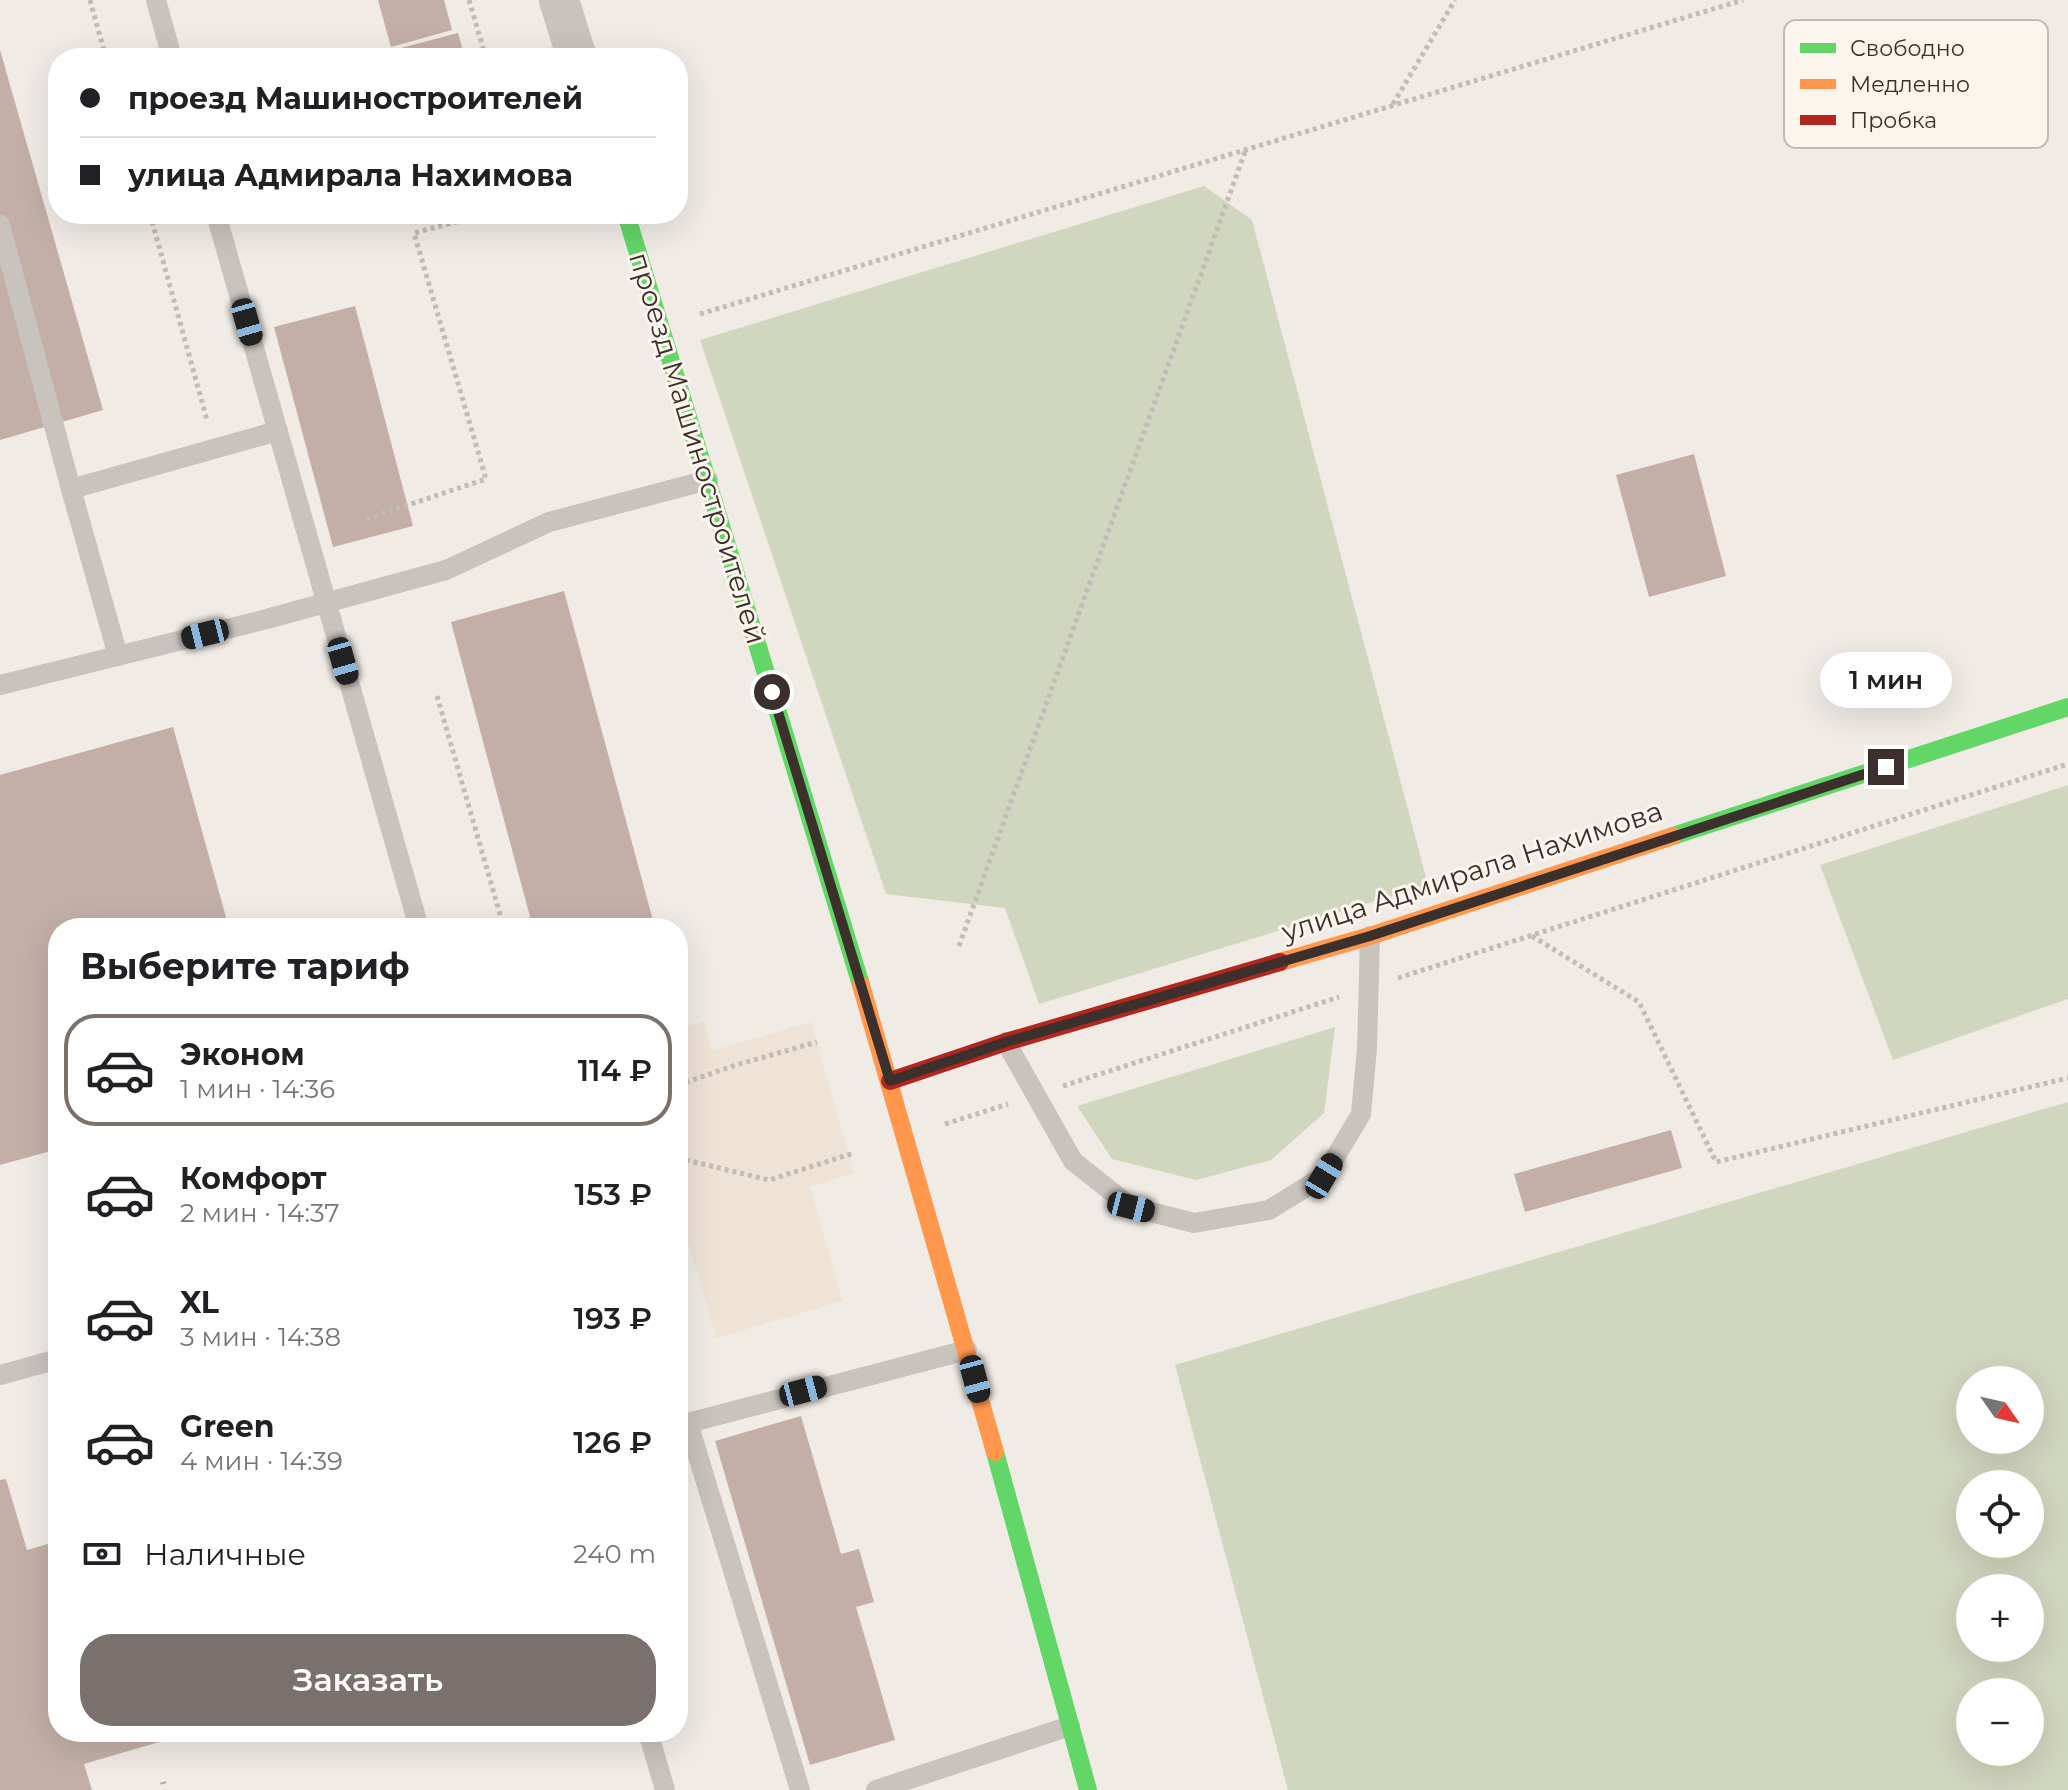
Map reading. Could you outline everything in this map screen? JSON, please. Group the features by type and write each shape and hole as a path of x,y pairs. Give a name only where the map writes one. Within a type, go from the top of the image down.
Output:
{"street":[{"path":"559,0 574,48"},
{"name":"проезд Машиностроителей","path":"629,224 890,1081 1088,1790"},
{"name":"улица Адмирала Нахимова","path":"890,1081 1006,1042 1370,936 2068,707"}],"lane":[{"path":"156,0 169,48"},
{"path":"219,224 416,918"},
{"path":"0,225 118,656"},
{"path":"71,489 278,431"},
{"path":"0,685 446,570 549,522 708,480"},
{"path":"1006,1042 1073,1161 1131,1207 1194,1223 1269,1210 1324,1176 1361,1114 1367,1048 1370,936"},
{"path":"800,1790 688,1423 967,1350"},
{"path":"0,1375 48,1362"},
{"path":"876,1790 1070,1726"},
{"path":"651,1742 665,1790"}],"path":[{"path":"90,0 103,48"},
{"path":"469,0 483,48"},
{"path":"1392,105 1455,0"},
{"path":"661,326 1743,0"},
{"path":"959,946 1246,149"},
{"path":"153,224 215,448"},
{"path":"366,519 486,479 414,233 448,224"},
{"path":"437,696 501,918"},
{"path":"943,1125 2068,764"},
{"path":"1532,936 1639,1002 1716,1162 2068,1078"},
{"path":"688,1082 817,1042"},
{"path":"688,1160 769,1180 854,1153"}],"green space":[{"path":"1204,186 1252,220 1428,885 1039,1004 1005,908 886,894 700,340"},
{"path":"2068,785 2068,999 1893,1060 1820,865"},
{"path":"1335,1027 1324,1113 1271,1160 1196,1180 1112,1159 1077,1106"},
{"path":"2068,1102 2068,1790 1288,1790 1175,1365"}],"shaded area":[{"path":"704,1022 712,1051 811,1022 854,1173 810,1187 843,1301 716,1338 688,1244 688,1027"}],"building":[{"path":"378,0 444,0 452,30 391,47"},
{"path":"458,33 462,48 401,48"},
{"path":"0,50 103,410 0,440"},
{"path":"355,306 413,526 333,547 274,327"},
{"path":"1694,454 1726,576 1649,597 1616,475"},
{"path":"564,591 652,918 530,918 451,622"},
{"path":"173,727 226,918 48,918 48,1152 0,1165 0,775"},
{"path":"1671,1130 1682,1168 1525,1212 1514,1174"},
{"path":"801,1416 841,1554 859,1549 874,1602 856,1607 895,1740 810,1765 715,1441"},
{"path":"6,1479 27,1550 48,1544 48,1742 159,1742 84,1764 92,1790 0,1790 0,1480"}],"railway":[{"path":"163,1782 165,1790"}],"traffic: fast":[{"path":"629,224 861,985"},
{"path":"1673,836 2068,707"},
{"path":"995,1452 1088,1790"}],"traffic: slow":[{"path":"1280,962 1370,936 1673,836"},
{"path":"861,985 995,1452"}],"traffic: jam":[{"path":"890,1081 1006,1042 1280,962"}],"route":[{"path":"772,692 890,1081 1006,1042 1370,936 1886,767"}]}
